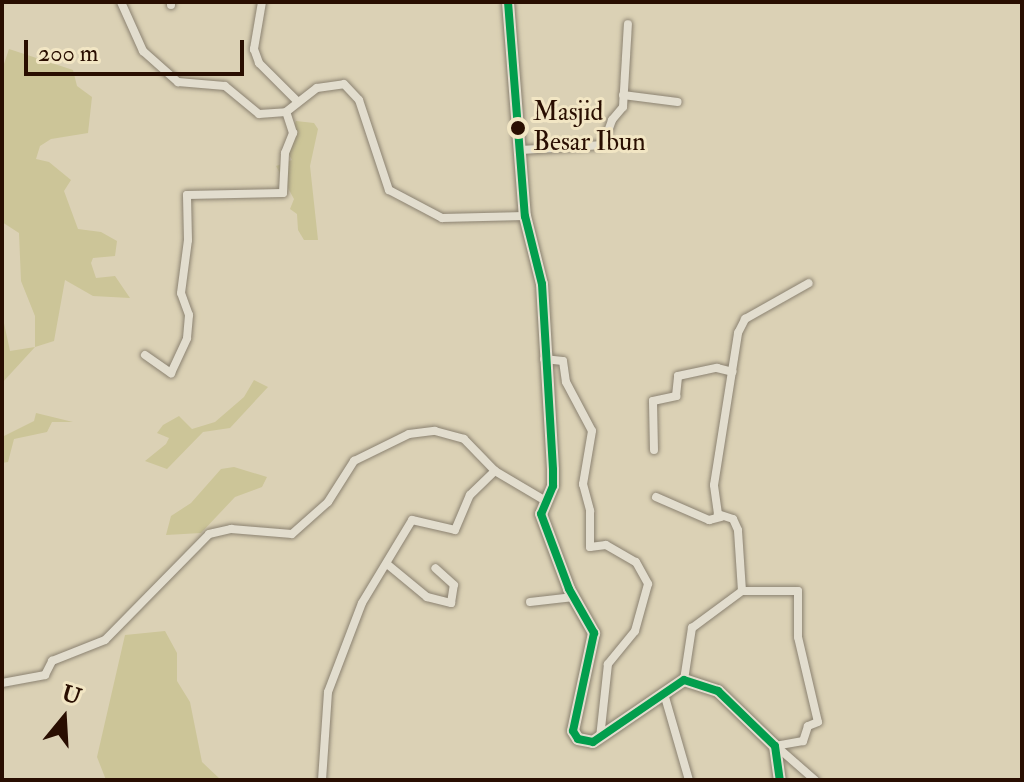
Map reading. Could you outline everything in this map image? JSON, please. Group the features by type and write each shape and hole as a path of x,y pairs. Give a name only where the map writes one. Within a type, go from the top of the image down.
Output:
{"main road":[{"path":"508,2 525,216 542,284 542,359 553,470 553,486 544,500 546,528 594,633 572,728 583,741 600,738 665,697 684,680 718,691 775,746 780,780"}],"street":[{"path":"121,2 143,51 178,82 225,86 259,114 286,112 297,101 334,82 352,89 376,145 386,186 419,209 442,218 525,216"},
{"path":"262,2 254,49 259,63 297,101"},
{"path":"521,150 601,147 612,120 621,111 628,24"},
{"path":"623,95 678,102"},
{"path":"145,355 171,373 187,338 189,315 181,293 188,240 187,195 283,193 285,153 293,133 286,112"},
{"path":"721,517 714,475 723,452 733,372 745,319 809,283"},
{"path":"542,359 563,361 566,382 592,431 583,484 590,511 590,547 606,545 636,562 648,584 636,630 608,664 600,738"},
{"path":"654,450 653,401 676,396 678,376 717,368 733,372"},
{"path":"2,683 45,675 52,661 105,640 209,534 231,529 292,534 315,516 354,461 371,449 435,431 464,439 495,471 544,500"},
{"path":"322,780 331,676 362,603 414,518 455,530 470,495 495,471"},
{"path":"656,497 709,520 721,517 733,519 738,530 742,591"},
{"path":"387,564 427,597 451,603 454,585 435,568"},
{"path":"684,680 692,628 742,591 798,591 798,637 818,722 808,726 803,741 775,746"},
{"path":"530,602 575,597"},
{"path":"665,697 689,780"},
{"path":"775,746 815,780"}],"shaded area":[{"path":"9,49 73,70 77,86 92,97 88,133 51,139 40,146 36,159 49,162 71,180 64,191 78,229 101,232 117,241 115,256 93,258 91,263 96,278 115,276 130,298 93,296 65,280 54,341 35,347 35,316 21,281 19,233 2,222 2,70"},
{"path":"296,121 314,123 318,129 310,166 318,240 304,240 298,230 297,214 290,209 294,199 276,166 292,160 286,149"},
{"path":"2,314 10,351 35,347 2,383"},
{"path":"254,380 268,387 230,428 203,432 167,469 145,461 169,438 157,433 163,425 179,416 192,429 215,422 244,397"},
{"path":"36,413 73,422 52,422 47,432 14,439 8,462 2,463 2,437 34,421"},
{"path":"234,467 267,477 262,487 235,497 201,533 166,535 171,516 191,503 221,469"},
{"path":"165,631 177,653 177,681 190,702 202,762 221,780 106,780 97,757 125,635"}],"transit line":[{"path":"508,2 525,216 542,284 553,486 541,514 569,589 594,633 573,731 578,739 593,742 684,680 718,691 775,746 780,780"}],"place":[{"name":"Masjid Besar Ibun","path":"518,128"}]}
